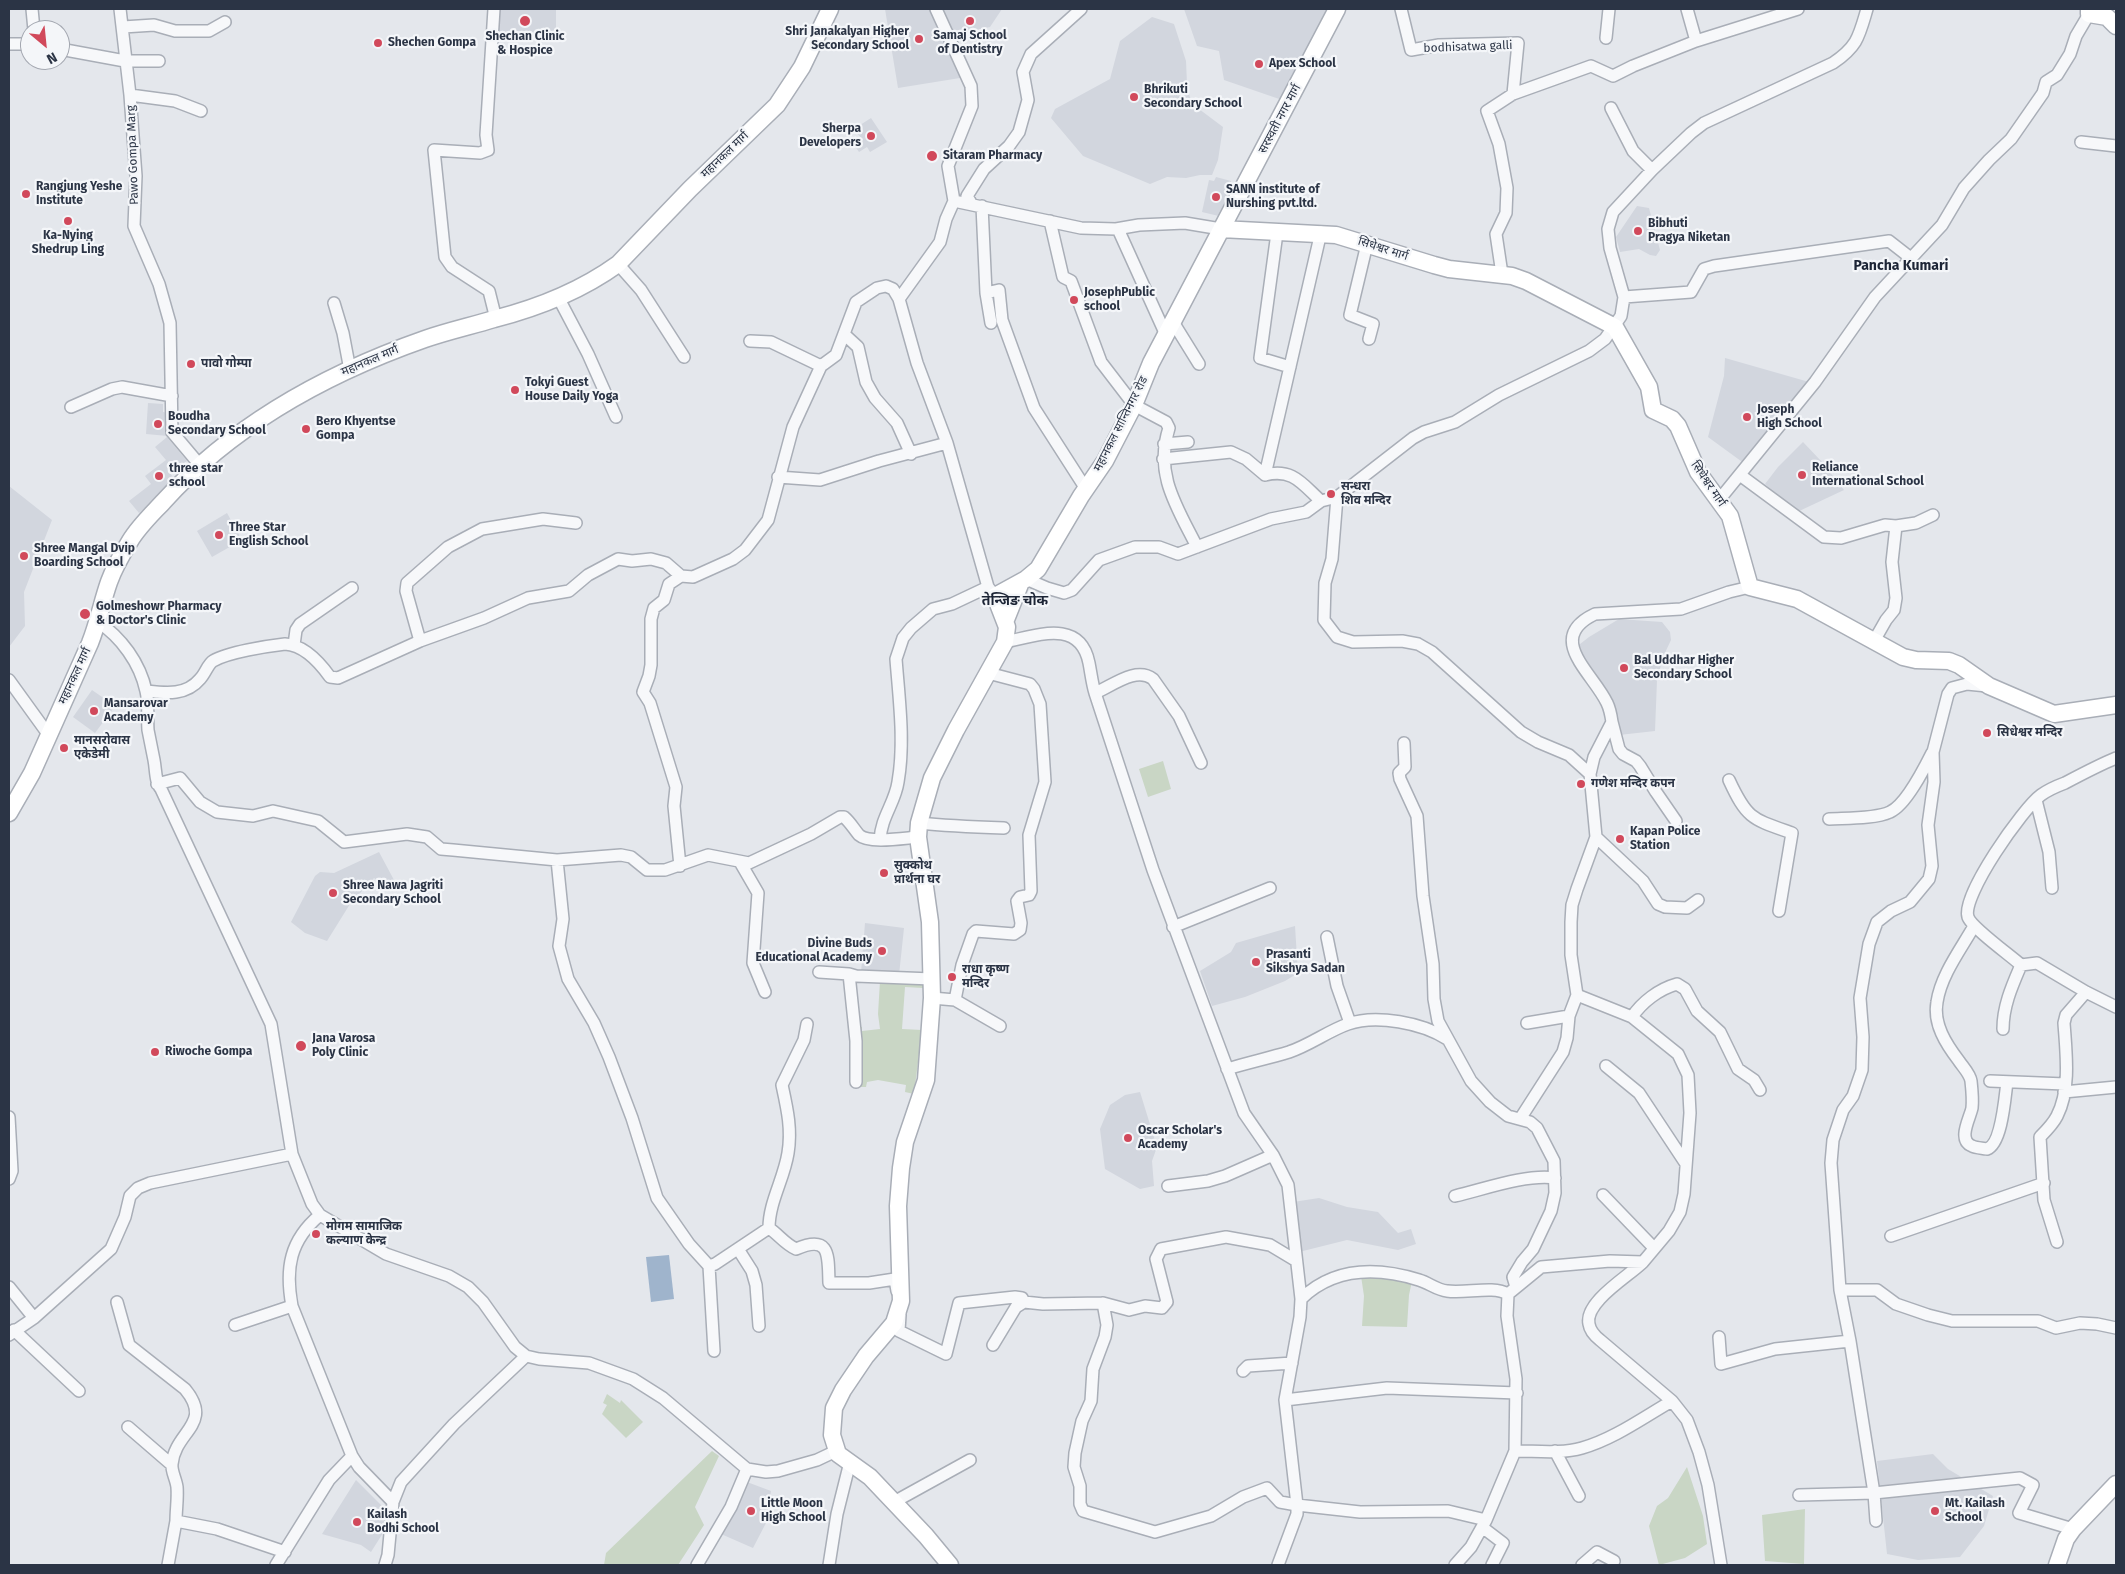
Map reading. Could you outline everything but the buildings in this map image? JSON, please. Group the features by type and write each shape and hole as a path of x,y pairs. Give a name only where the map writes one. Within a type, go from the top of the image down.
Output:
{"main road":[{"name":"महानकल मार्ग","path":"9,812 32,773 98,622 109,581 130,540 142,524 199,464 253,424 304,392 350,370 426,338 496,319 558,297 605,274 618,264 690,189 777,105 802,67 830,9"},
{"name":"सरस्वती नगर मार्ग","path":"1221,229 1337,9"},
{"path":"2089,12 2106,17 2116,26"},
{"name":"सिधेश्वर मार्ग","path":"1221,229 1277,233 1321,232 1449,269 1502,274 1526,281 1615,327 1649,387 1654,410 1672,419 1678,426 1698,472 1730,516 1735,528 1750,588"},
{"name":"महानकल सान्तिनगर रोड","path":"991,591 1024,581 1038,569 1105,461 1134,405 1151,363 1221,229"},
{"path":"1005,622 1024,581"},
{"path":"1750,588 1797,599 1904,657 1916,660 1949,661 1959,664 1989,686 2054,714 2116,705"},
{"path":"950,1565 926,1536 870,1477 836,1451 832,1435 834,1408 843,1390 866,1356 894,1324 900,1303 898,1206 901,1168 905,1142 926,1080 932,998 930,922 918,830 932,778 956,730 1005,642 1007,627 991,591"},
{"path":"2058,1565 2066,1539 2073,1529 2116,1484"}],"street":[{"name":"Pawo Gompa Marg","path":"120,9 130,95 136,176 134,226 159,284 170,323 172,432 199,464"},
{"path":"494,9 486,135 488,150 480,153 434,150 445,257 452,267 489,291 496,319"},
{"path":"899,300 940,242 946,219 954,200 948,166 972,106 971,86 936,9"},
{"path":"991,323 976,205 967,196 984,169 1009,146 1019,132 1028,100 1023,72 1031,54 1081,9"},
{"name":"bodhisatwa galli","path":"1401,9 1411,50 1439,45 1518,43 1513,94"},
{"path":"1606,38 1609,9"},
{"path":"1687,9 1696,41"},
{"path":"1502,274 1496,234 1506,213 1507,188 1498,144 1487,111 1513,94 1591,66 1613,76 1632,66 1696,41 1798,9"},
{"path":"1024,581 1064,593 1072,590 1099,560 1135,546 1159,547 1178,554 1271,518 1306,512 1321,502 1337,497 1413,438 1424,432 1455,422 1499,396 1589,351 1605,339 1621,316 1624,298 1610,248 1608,229 1613,212 1652,170 1704,123 1834,62 1847,54 1859,37 1864,10"},
{"path":"1719,500 1815,382 1875,297 1942,225 1964,188 2011,139 2029,114 2046,82 2057,75 2070,54 2076,36 2089,12"},
{"path":"123,27 154,24 175,31 209,31 225,22"},
{"path":"70,51 125,61 158,61"},
{"path":"130,95 175,101 201,111"},
{"path":"1611,108 1632,151 1652,170"},
{"path":"2081,142 2116,146"},
{"path":"954,200 1081,228 1118,228 1185,223 1221,229"},
{"path":"1050,221 1064,277 1071,281 1101,362 1134,405 1166,422 1169,428 1164,444 1163,459 1168,486 1197,547"},
{"path":"1118,228 1169,329 1199,364"},
{"path":"1265,475 1321,232"},
{"path":"1277,233 1260,358 1290,366"},
{"path":"1624,298 1678,295 1690,292 1704,269 1714,266 1833,248 1889,241 1912,259"},
{"path":"1367,244 1350,315 1373,324 1369,339"},
{"path":"618,264 641,290 684,357"},
{"path":"146,691 166,694 185,691 199,680 212,661 273,646 294,645 323,668 330,677 338,678 420,641 484,618 528,598 568,591 588,574 618,560 651,559 666,563 681,576 693,577 723,565 745,550 768,520 778,477 793,427 821,366 836,355 856,302 868,292 886,286 893,289 899,300 917,363 947,443 991,591 952,604 933,608 911,628 899,648 896,659 902,761 898,784 885,814 880,840"},
{"path":"986,293 999,290 1002,320 1034,408 1086,489"},
{"path":"558,297 592,362 616,416"},
{"path":"334,303 343,333 350,370"},
{"path":"845,334 858,347 866,382 875,398 897,423 911,454"},
{"path":"750,341 771,342 821,366"},
{"path":"70,407 112,389 122,387 172,396"},
{"path":"1164,444 1188,442"},
{"path":"778,477 820,480 947,443"},
{"path":"1163,459 1231,452 1246,459 1265,475"},
{"path":"1265,475 1279,472 1294,477 1321,502"},
{"path":"1740,475 1824,537 1841,538 1885,525 1896,526 1916,523 1934,515"},
{"path":"1337,497 1332,560 1324,583 1324,620 1337,637 1353,642 1386,640 1418,644 1432,652 1530,738 1569,754 1590,774"},
{"path":"420,641 406,591 407,583 448,547 482,529 544,519 576,523"},
{"path":"1874,641 1894,610 1896,598 1892,562 1896,526"},
{"path":"680,866 674,806 676,788 650,703 643,692 651,665 651,619 654,608 664,600 669,584 681,576"},
{"path":"294,645 296,630 300,624 352,588"},
{"path":"1676,821 1636,761 1622,754 1607,702 1572,648 1573,634 1577,625 1582,620 1595,614 1681,609 1729,592 1750,588"},
{"path":"98,622 111,630 137,666 146,691 148,729 157,773 157,784 270,1024 292,1154 312,1204 320,1215 386,1254 449,1276 468,1287 483,1302 515,1347 526,1356 589,1364 633,1379 664,1398 747,1469 766,1472 778,1471 818,1460 836,1451"},
{"path":"1005,642 1053,633 1066,633 1082,644 1089,662 1090,676 1095,693 1152,870 1227,1069 1244,1113 1272,1155 1288,1185 1295,1260 1301,1299 1300,1318 1285,1400 1298,1505 1297,1514 1278,1565"},
{"path":"955,1000 962,965 973,934 976,931 1014,934 1020,930 1017,901 1020,897 1029,895 1031,891 1029,835 1045,782 1040,704 1034,689 1030,684 988,673"},
{"path":"1095,693 1135,675 1147,674 1153,679 1179,716 1201,763"},
{"path":"9,680 48,734"},
{"path":"1829,819 1881,815 1892,812 1914,788 1933,752 1948,694 1952,688 1967,684 1989,686"},
{"path":"1520,1119 1563,1052 1567,1038 1568,1016 1578,996 1571,956 1572,905 1596,837 1590,774 1594,756 1612,722"},
{"path":"1404,743 1406,767 1399,773 1417,816 1422,896 1433,964 1434,999 1438,1021 1471,1082 1490,1102 1508,1116 1530,1122 1537,1128 1554,1161 1555,1193 1551,1211 1533,1249 1522,1262 1514,1277 1507,1316 1517,1393 1516,1451 1484,1523 1471,1546 1455,1565"},
{"path":"1876,1521 1874,1493 1850,1340 1840,1290 1831,1184 1833,1140 1842,1110 1853,1096 1862,1070 1863,1037 1860,998 1868,944 1877,922 1891,911 1910,902 1929,879 1932,866 1928,825 1934,782 1933,752"},
{"path":"2116,758 2042,794 2036,800 1993,856 1972,895 1967,911 1968,918 1974,926 2021,965 2037,963 2116,1007"},
{"path":"157,784 180,778 200,802 217,812 253,816 273,811 318,821 344,842 407,834 427,837 441,849 557,860 621,855 631,857 647,870 665,870 708,855 749,863 811,834 840,817 844,817 851,822 860,836 880,840 918,830 947,826 1004,828"},
{"path":"1729,780 1743,808 1753,817 1760,822 1792,833 1778,911"},
{"path":"2036,800 2049,852 2052,888"},
{"path":"1596,837 1643,880 1658,904 1687,908 1698,900"},
{"path":"557,860 563,918 559,946 568,979 594,1023 609,1057 632,1118 645,1158 652,1188 689,1244 708,1266 714,1351"},
{"path":"740,862 758,893 753,963 765,992"},
{"path":"1173,927 1270,888"},
{"path":"1974,926 1953,962 1937,1002 1937,1021 1941,1033 1970,1078 1972,1104 1965,1124 1965,1136 1971,1146 1987,1149 1993,1145 2002,1119 2008,1082"},
{"path":"1327,938 1337,986 1350,1023"},
{"path":"2003,1029 2003,1014 2008,995 2021,965"},
{"path":"819,972 856,976 932,979"},
{"path":"849,974 856,1041 856,1082"},
{"path":"1632,1017 1639,1007 1666,987 1677,984 1685,989 1697,1011 1720,1032 1738,1069 1754,1080 1760,1090"},
{"path":"2057,1242 2044,1200 2040,1137 2057,1116 2065,1088 2064,1023 2066,1015 2086,992"},
{"path":"1578,996 1632,1017 1678,1054 1688,1075 1690,1113 1684,1194 1680,1212 1670,1230 1643,1262 1599,1298 1592,1307 1588,1324 1592,1332 1600,1340 1672,1401 1687,1420 1699,1452 1708,1485 1721,1565"},
{"path":"932,998 955,1000 1000,1026"},
{"path":"1527,1023 1568,1016"},
{"path":"1227,1069 1291,1051 1350,1023 1394,1021 1422,1027 1436,1032 1448,1040"},
{"path":"806,1024 804,1040 782,1084 789,1116 788,1154 769,1217 770,1228 788,1245 796,1249 813,1244 822,1246 828,1254 829,1283 869,1283 895,1280 900,1303 899,1331 946,1354 960,1304 1015,1297 1022,1298 1024,1302"},
{"path":"1606,1066 1626,1080 1639,1093 1686,1164"},
{"path":"1990,1081 2065,1088 2116,1087"},
{"path":"9,1117 12,1171 9,1179"},
{"path":"79,1391 12,1332 34,1318 111,1249 125,1217 130,1196 138,1188 150,1182 292,1154"},
{"path":"1168,1186 1208,1181 1225,1176 1272,1155"},
{"path":"1455,1196 1529,1179 1555,1178"},
{"path":"1891,1236 2044,1182"},
{"path":"1603,1195 1654,1248"},
{"path":"320,1215 309,1224 292,1253 288,1284 292,1306 352,1456 359,1467 392,1502"},
{"path":"708,1266 712,1266 770,1228"},
{"path":"993,1345 1016,1307 1024,1302 1103,1303 1129,1310 1145,1306 1162,1308 1167,1302 1156,1259 1161,1249 1175,1245 1226,1236 1270,1245 1295,1260"},
{"path":"738,1249 752,1271 754,1278 759,1326"},
{"path":"1301,1299 1325,1281 1365,1271 1394,1274 1419,1280 1447,1291 1492,1290 1503,1292 1512,1291 1541,1266 1610,1261 1643,1262"},
{"path":"9,1287 34,1318"},
{"path":"1840,1290 1877,1290 1896,1304 1928,1316 1952,1320 2038,1321 2056,1328 2080,1324 2096,1324 2116,1328"},
{"path":"117,1302 129,1345 185,1389 197,1409 196,1418 175,1453 172,1465 177,1487 176,1521 168,1565"},
{"path":"1103,1303 1107,1325 1093,1370 1091,1401 1082,1421 1075,1452 1074,1467 1080,1486 1080,1504 1083,1510 1155,1532 1211,1516 1244,1496 1267,1488 1280,1502 1298,1505 1360,1512 1448,1511 1484,1523 1503,1543 1492,1565"},
{"path":"235,1325 292,1306"},
{"path":"1719,1338 1720,1364 1775,1349 1850,1340"},
{"path":"385,1565 388,1555 392,1502 402,1482 454,1424 526,1356"},
{"path":"1243,1371 1248,1366 1292,1363"},
{"path":"1285,1400 1387,1388 1517,1393"},
{"path":"1516,1451 1555,1451 1582,1448 1613,1434 1672,1401"},
{"path":"128,1427 172,1465"},
{"path":"1555,1451 1580,1496"},
{"path":"276,1565 329,1480 352,1456"},
{"path":"894,1502 970,1460"},
{"path":"829,1565 837,1514 850,1462"},
{"path":"697,1565 731,1507 747,1469"},
{"path":"1799,1495 1874,1493 2020,1478 2033,1485 2019,1513 2073,1529"},
{"path":"176,1521 217,1529 285,1552"},
{"path":"1582,1565 1598,1552 1614,1561"}],"shaded area":[{"name":"Shechan Clinic & Hospice","path":"494,9 556,9 556,34 493,36"},
{"name":"Shri Janakalyan Higher Secondary School","path":"885,9 933,9 961,69 960,78 898,88"},
{"path":"939,9 1002,9 990,27 952,35"},
{"name":"Apex School","path":"1184,9 1328,9 1290,78 1285,101 1224,80 1219,51 1197,46"},
{"name":"Bhrikuti Secondary School","path":"1152,17 1174,24 1186,61 1187,84 1191,103 1223,127 1218,160 1212,175 1186,178 1167,177 1150,184 1083,156 1051,118 1055,109 1110,79 1120,41"},
{"name":"Sherpa Developers","path":"871,118 887,142 870,152 867,147 859,152 853,143 861,138 857,127"},
{"name":"SANN institute of Nurshing pvt.ltd.","path":"1216,177 1231,181 1223,217 1202,212 1209,180 1214,181"},
{"name":"Bibhuti Pragya Niketan","path":"1637,206 1649,208 1660,250 1656,256 1639,249 1620,252 1616,237"},
{"name":"Joseph High School","path":"1725,358 1809,382 1745,464 1708,437 1724,376"},
{"name":"Boudha Secondary School","path":"148,403 163,404 163,412 170,413 168,436 146,434"},
{"name":"three star school","path":"167,437 187,461 171,474 176,482 139,513 129,501 151,484 145,476 166,460 155,447"},
{"name":"Reliance International School","path":"1803,442 1844,490 1795,513 1765,484 1778,467"},
{"name":"Shree Mangal Dvip Boarding School","path":"9,486 52,520 24,592 25,626 9,647"},
{"name":"Three Star English School","path":"227,513 242,540 212,557 197,531"},
{"name":"Bal Uddhar Higher Secondary School","path":"1619,619 1662,622 1670,632 1671,640 1663,657 1657,680 1655,731 1619,735 1575,648"},
{"name":"Mansarovar Academy","path":"92,690 115,706 95,733 73,717"},
{"name":"Shree Nawa Jagriti Secondary School","path":"379,852 394,880 378,881 374,878 350,904 327,941 305,933 291,922 315,876 320,872 334,873"},
{"name":"Divine Buds Educational Academy","path":"865,923 904,928 899,975 861,973"},
{"name":"Prasanti Sikshya Sadan","path":"1295,926 1298,973 1285,981 1245,997 1212,1006 1200,971 1231,952 1236,943"},
{"name":"Oscar Scholar's Academy","path":"1140,1092 1157,1147 1152,1161 1154,1186 1140,1189 1105,1169 1100,1129 1110,1105 1125,1095"},
{"path":"1319,1198 1347,1207 1378,1212 1398,1233 1411,1229 1416,1244 1398,1250 1347,1240 1299,1252 1293,1202"},
{"name":"Mt. Kailash School","path":"1933,1454 1948,1469 1993,1496 1984,1526 1960,1557 1918,1560 1887,1554 1877,1461"},
{"name":"Kailash Bodhi School","path":"356,1480 387,1511 383,1533 371,1552 361,1545 322,1534"},
{"name":"Little Moon High School","path":"747,1482 771,1491 767,1521 753,1548 721,1534"}],"green space":[{"path":"1163,761 1171,789 1148,797 1139,769"},
{"path":"880,981 924,983 923,988 905,987 902,1029 922,1030 914,1094 905,1092 906,1085 878,1080 867,1082 866,1087 859,1087 857,1027 862,1027 862,1031 880,1029 878,1014"},
{"path":"1361,1276 1412,1281 1407,1327 1362,1326 1364,1296"},
{"path":"607,1394 620,1403 621,1400 643,1422 626,1438 602,1414 607,1405 603,1403"},
{"path":"712,1451 719,1456 695,1507 704,1525 678,1565 604,1565 606,1553"},
{"path":"1687,1467 1703,1516 1707,1544 1685,1558 1659,1565 1649,1526 1657,1506 1668,1498"},
{"path":"1805,1509 1804,1564 1765,1561 1762,1515"}],"water":[{"path":"669,1255 674,1299 651,1302 646,1257"}],"place":[{"name":"Shechan Clinic & Hospice","path":"525,21"},
{"name":"Samaj School of Dentistry","path":"970,21"},
{"name":"Shri Janakalyan Higher Secondary School","path":"919,39"},
{"name":"Shechen Gompa","path":"378,43"},
{"name":"Apex School","path":"1259,64"},
{"name":"Bhrikuti Secondary School","path":"1134,97"},
{"name":"Sherpa Developers","path":"871,136"},
{"name":"Sitaram Pharmacy","path":"932,156"},
{"name":"Rangjung Yeshe Institute","path":"26,194"},
{"name":"SANN institute of Nurshing pvt.ltd.","path":"1216,197"},
{"name":"Ka-Nying Shedrup Ling","path":"68,221"},
{"name":"Bibhuti Pragya Niketan","path":"1638,231"},
{"name":"JosephPublic school","path":"1074,300"},
{"name":"पावो गोम्पा","path":"191,364"},
{"name":"Tokyi Guest House Daily Yoga","path":"515,390"},
{"name":"Joseph High School","path":"1747,417"},
{"name":"Boudha Secondary School","path":"158,424"},
{"name":"Bero Khyentse Gompa","path":"306,429"},
{"name":"Reliance International School","path":"1802,475"},
{"name":"three star school","path":"159,476"},
{"name":"सन्धरा शिव मन्दिर","path":"1331,494"},
{"name":"Three Star English School","path":"219,535"},
{"name":"Shree Mangal Dvip Boarding School","path":"24,556"},
{"name":"Golmeshowr Pharmacy & Doctor's Clinic","path":"85,614"},
{"name":"Bal Uddhar Higher Secondary School","path":"1624,668"},
{"name":"Mansarovar Academy","path":"94,711"},
{"name":"सिधेश्वर मन्दिर","path":"1987,733"},
{"name":"मानसरोवास एकेडेमी","path":"64,748"},
{"name":"गणेश मन्दिर कपन","path":"1581,784"},
{"name":"Kapan Police Station","path":"1620,839"},
{"name":"सुक्कोथ प्रार्थना घर","path":"884,873"},
{"name":"Shree Nawa Jagriti Secondary School","path":"333,893"},
{"name":"Divine Buds Educational Academy","path":"882,951"},
{"name":"Prasanti Sikshya Sadan","path":"1256,962"},
{"name":"राधा कृष्ण मन्दिर","path":"952,977"},
{"name":"Jana Varosa Poly Clinic","path":"301,1046"},
{"name":"Riwoche Gompa","path":"155,1052"},
{"name":"Oscar Scholar's Academy","path":"1128,1138"},
{"name":"मोगम सामाजिक कल्याण केन्द्र","path":"316,1234"},
{"name":"Little Moon High School","path":"751,1511"},
{"name":"Mt. Kailash School","path":"1935,1511"},
{"name":"Kailash Bodhi School","path":"357,1522"}],"district":[{"name":"Pancha Kumari","path":"1901,266"},
{"name":"तेन्जिङ चोक","path":"1015,601"}]}
